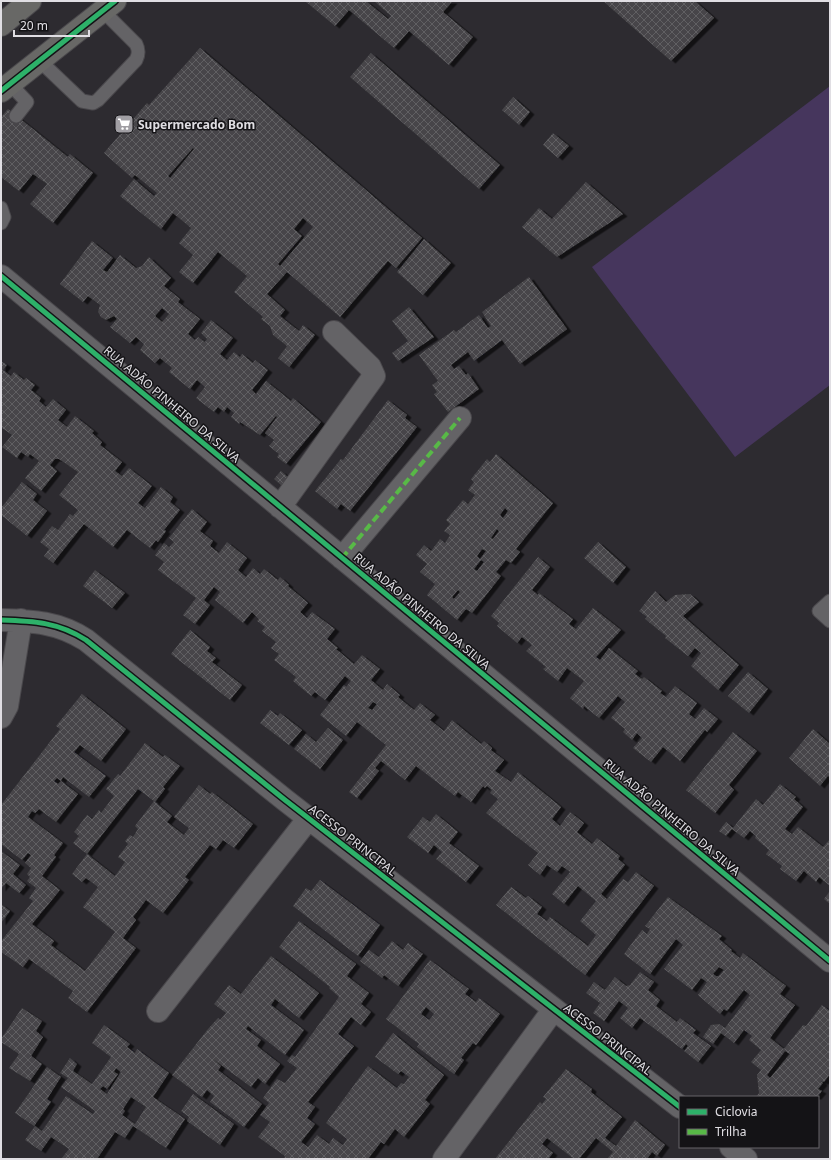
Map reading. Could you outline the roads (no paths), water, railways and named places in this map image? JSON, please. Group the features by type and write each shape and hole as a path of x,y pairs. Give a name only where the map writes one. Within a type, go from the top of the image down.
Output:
{"main road":[{"path":"1,24 30,1"},
{"path":"5,87 109,6"}],"street":[{"name":"RUA ADÃO PINHEIRO DA SILVA","path":"1,276 830,961"},
{"path":"280,507 374,376 370,367 334,332"},
{"path":"342,558 460,418"},
{"path":"1,717 7,706 11,620"},
{"name":"ACESSO PRINCIPAL","path":"11,620 53,624 71,631 86,640 309,818 679,1106"},
{"path":"158,1011 309,818"},
{"path":"444,1159 554,1009"},
{"path":"732,1148 746,1159"}],"lane":[{"path":"40,61 82,100 93,103 98,100 136,60 139,49 109,6"},
{"path":"5,87 27,102 16,116"},
{"path":"1,208 4,217 1,223"},
{"path":"830,601 818,611 830,621"}],"place":[{"name":"Supermercado Bom","path":"124,124"}]}
